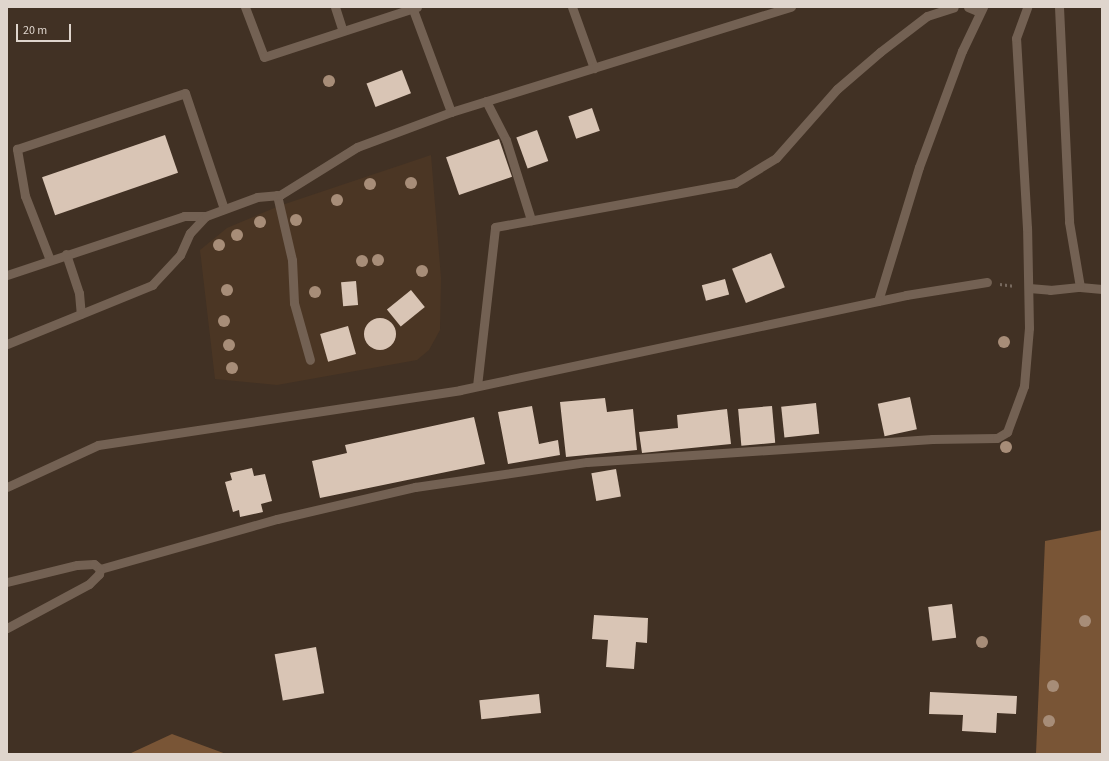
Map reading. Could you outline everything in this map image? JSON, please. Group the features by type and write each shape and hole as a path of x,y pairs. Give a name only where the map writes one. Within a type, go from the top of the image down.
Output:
{"lane":[{"path":"245,7 264,57 414,7 451,112"},
{"path":"335,7 343,31"},
{"path":"572,7 594,68"},
{"path":"7,275 66,254 184,216 206,216 257,197 277,195 298,186 357,147 451,112 791,7"},
{"path":"477,386 495,227 735,183 776,158 837,90 880,52 927,16 954,7"},
{"path":"878,301 919,168 962,51 982,9 968,7"},
{"path":"100,569 277,519 415,487 587,462 932,439 997,438 1007,432 1024,386 1029,288 1016,38 1027,7"},
{"path":"1059,7 1069,222 1080,287"},
{"path":"50,260 25,196 17,149 185,93 224,209"},
{"path":"486,101 506,140 531,220"},
{"path":"277,195 292,260 294,303 310,360"},
{"path":"7,344 152,285 180,255 190,233 206,216"},
{"path":"66,254 79,293 81,314"},
{"path":"7,486 98,445 477,386 878,301 987,282"},
{"path":"1029,288 1041,287 1050,290 1080,287 1102,289"},
{"path":"7,582 77,565 94,564 100,569"},
{"path":"7,628 89,584 99,574 100,569"}],"path":[{"path":"987,282 1029,288"}],"shaded area":[{"path":"431,155 441,278 440,330 429,350 417,360 277,385 215,379 200,250 227,228 279,206"},
{"path":"1102,530 1102,754 1036,754 1045,541"},
{"path":"172,734 226,754 129,754"}],"building":[{"path":"402,70 411,93 375,107 367,84"},
{"path":"592,108 600,131 576,139 568,116"},
{"path":"537,130 548,161 528,169 516,138"},
{"path":"165,135 178,173 55,215 42,177"},
{"path":"499,139 512,177 459,195 446,157"},
{"path":"771,253 785,287 746,303 732,269"},
{"path":"725,279 729,294 706,301 702,285"},
{"path":"356,281 358,305 343,306 341,282"},
{"path":"411,290 425,307 401,327 387,310"},
{"path":"380,318 386,319 393,325 396,334 395,340 389,347 380,350 374,349 367,343 364,334 365,328 371,321"},
{"path":"348,326 356,354 328,362 320,334"},
{"path":"910,397 917,429 885,436 878,404"},
{"path":"605,398 607,412 633,409 637,450 566,457 560,402"},
{"path":"816,403 819,434 784,437 781,407"},
{"path":"532,406 539,444 558,440 560,455 508,464 498,412"},
{"path":"772,406 775,443 741,446 738,409"},
{"path":"727,409 731,444 642,453 639,432 678,428 677,415"},
{"path":"474,417 485,464 320,498 312,461 347,453 345,445"},
{"path":"252,468 254,476 265,474 272,501 261,504 263,512 240,517 239,510 233,512 225,482 232,480 230,473"},
{"path":"616,469 621,497 596,501 591,473"},
{"path":"952,604 956,638 932,641 928,607"},
{"path":"594,615 648,618 647,643 636,642 634,669 606,667 608,640 592,639"},
{"path":"316,647 324,693 283,701 275,654"},
{"path":"930,692 1017,696 1016,714 997,713 996,733 962,731 963,715 929,714"},
{"path":"539,694 541,713 481,719 479,700"}]}
